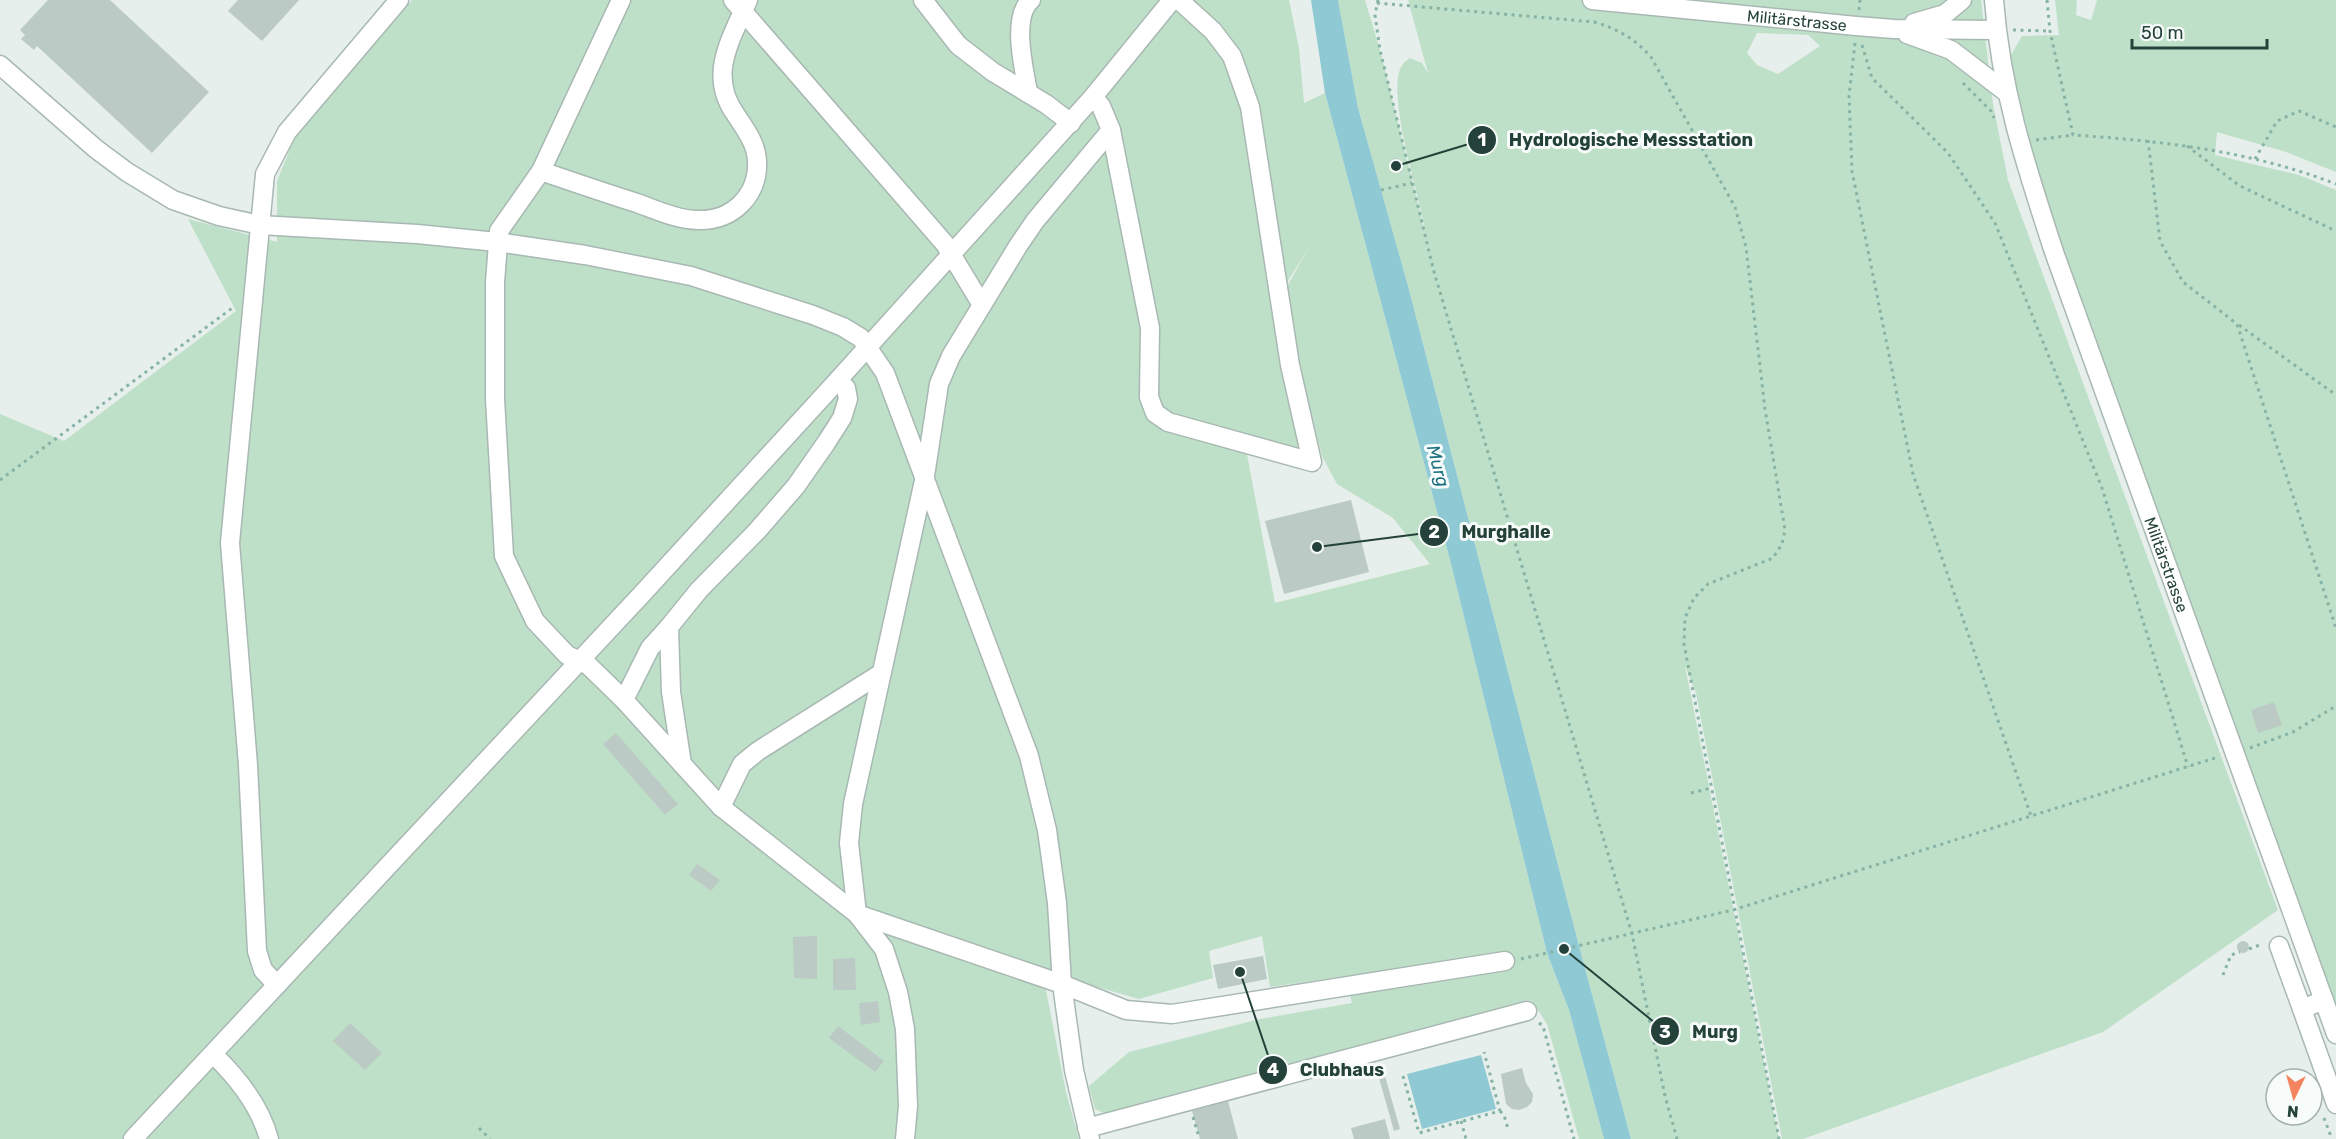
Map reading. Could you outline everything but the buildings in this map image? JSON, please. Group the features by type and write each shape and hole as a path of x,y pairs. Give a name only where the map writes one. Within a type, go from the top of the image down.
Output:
{"street":[{"path":"277,985 263,970 257,951 248,765 230,543 265,174 287,132 399,0"},
{"path":"621,0 541,171 499,231 495,282 495,399 504,556 535,621 567,655 588,665 624,700 722,807 857,914 884,949 898,992 905,1029 908,1106 905,1139"},
{"path":"924,0 958,45 993,72 1028,92 1071,123"},
{"path":"1028,92 1020,40 1022,21 1027,4 1031,0"},
{"path":"134,1139 838,380 1071,123 1172,0"},
{"path":"1093,97 1100,104 1111,129 1150,328 1149,397 1155,413 1168,422 1312,462 1290,365 1250,107 1232,56 1213,31 1179,0"},
{"name":"Militärstrasse","path":"1592,0 1894,29 1996,30"},
{"name":"Militärstrasse","path":"1894,29 1946,14 1962,0"},
{"name":"Militärstrasse","path":"1994,0 1996,30 2006,92 2018,143 2054,252 2336,1034"},
{"path":"541,171 662,212 698,220 722,217 743,205 755,184 758,159 750,136 733,112 723,88 722,63 741,4"},
{"path":"741,4 952,253 982,305"},
{"name":"Militärstrasse","path":"1894,29 1951,50 2006,92"},
{"path":"0,65 96,149 127,172 173,200 219,216 260,225 417,234 497,242 585,255 691,276 813,315 843,327 861,338 885,373 1029,756 1047,830 1057,903 1062,984 1074,1070 1088,1134 1527,1011"},
{"path":"857,914 849,843 853,804 925,476 939,384 951,356 1035,221 1111,129"},
{"path":"624,700 650,648 699,590 757,531 796,486 826,443 842,418 848,399 846,388 838,380"},
{"path":"669,627 671,692 682,764"},
{"path":"722,807 742,764 758,751 880,674"},
{"path":"857,914 1062,984 1126,1010 1172,1014 1505,961"},
{"path":"2271,945 2302,1009 2336,1104"},
{"path":"2302,1009 2324,1000"},
{"path":"213,1054 250,1099 264,1123 269,1139"}],"path":[{"path":"2047,0 2050,31 2073,135"},
{"path":"1677,1139 1665,1096 1632,934 1438,284 1380,50 1375,15 1377,2 1594,22 1615,28 1638,43 1650,57 1735,207 1746,247 1765,409 1785,530 1782,544 1773,558 1708,584 1694,598 1685,618 1684,644 1733,910 1779,1139"},
{"path":"1856,26 1872,78 1948,153 1995,224 2102,488 2188,767"},
{"path":"1856,26 1849,96 1852,171 1913,474 2031,816"},
{"path":"1996,30 2050,31"},
{"path":"2255,159 2277,121 2299,111 2336,127"},
{"path":"2018,143 2073,135 2148,140 2255,159 2300,170 2336,184"},
{"path":"2148,140 2160,241 2183,282 2336,395"},
{"path":"2186,145 2241,186 2336,231"},
{"path":"1381,190 1412,183"},
{"path":"0,480 253,293"},
{"path":"2237,324 2336,628"},
{"path":"1505,961 1733,910 2235,753 2293,732 2336,706"},
{"path":"1691,793 1712,788"},
{"path":"2249,949 2271,945"},
{"path":"2223,975 2231,955 2240,952"},
{"path":"1527,1011 1543,1026 1574,1139"},
{"path":"1484,1052 1500,1111 1504,1115 1508,1129"},
{"path":"1403,1076 1419,1133 1500,1111"},
{"path":"1192,1116 1198,1134"},
{"path":"1461,1121 1466,1139"},
{"path":"479,1128 490,1139"}],"green space":[{"path":"412,0 1289,0 1299,48 1304,103 1325,93 1450,560 1547,953 1569,1010 1604,1139 1579,1139 1547,1024 1532,1001 1527,1000 1106,1114 1095,1109 1089,1086 1129,1052 1260,1019 1352,1003 1345,976 1270,987 1262,936 1209,951 1213,978 1139,999 1097,987 1046,990 1066,1092 1079,1139 0,1139 0,414 64,441 236,311 188,219 277,242 277,181 295,137","holes":["1308,249 1285,290 1294,346 1322,456 1337,484 1393,518 1430,564 1275,603 1246,449 1304,453 1272,306"]},
{"path":"1338,0 1365,0 1380,50 1426,236 1405,147 1398,97 1398,77 1406,61 1410,58 1422,63 1428,73 1408,0 1981,0 1993,104 2008,180 2278,910 2103,1032 1803,1139 1782,1139 1696,693 1685,666 1779,1139 1631,1139 1408,286 1358,108","holes":["1757,33 1808,35 1820,46 1778,74 1757,65 1747,53"]},
{"path":"2055,0 2077,0 2076,15 2091,20 2097,0 2336,0 2336,172 2286,152 2217,132 2215,155 2299,175 2336,190 2336,1012 2074,285 2037,173 2008,60 2022,36 2059,35"}],"water":[{"path":"1311,0 1338,0 1358,108 1408,286 1631,1139 1604,1139 1569,1010 1547,953 1450,560 1325,93"},
{"path":"1481,1055 1496,1109 1422,1129 1407,1074"}],"place":[{"name":"Hydrologische Messstation","path":"1396,166"},
{"name":"Murghalle","path":"1317,547"},
{"name":"Murg","path":"1564,949"},
{"name":"Clubhaus","path":"1240,972"}]}
